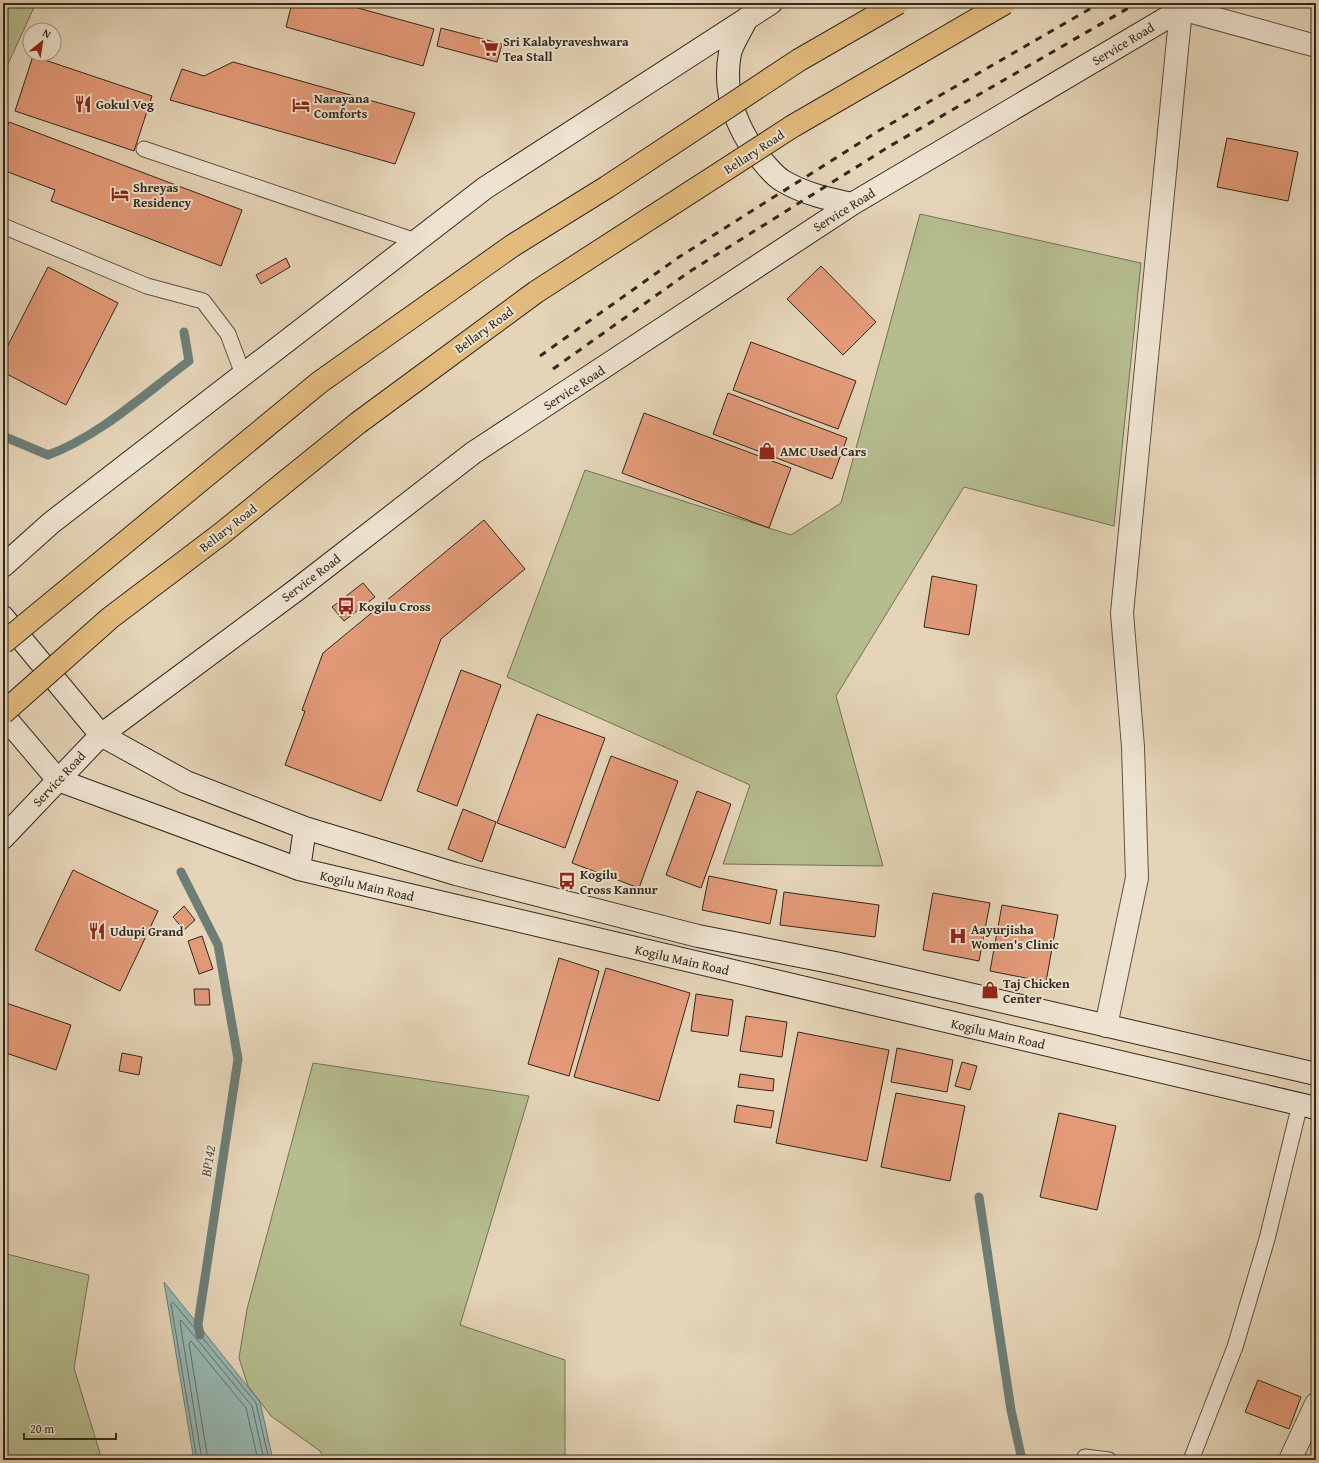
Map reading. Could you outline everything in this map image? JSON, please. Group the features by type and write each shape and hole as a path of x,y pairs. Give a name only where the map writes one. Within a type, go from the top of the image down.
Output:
{"highway":[{"path":"3,643 320,382 512,246 607,187 799,60 898,3"},
{"name":"Bellary Road","path":"3,714 110,618 221,534 358,423 536,292 794,126 1005,3"}],"main road":[{"path":"3,566 64,512 485,188 769,3"},
{"path":"1106,1026 1137,878 1133,747 1122,613 1187,6 1316,46"},
{"name":"Service Road","path":"3,838 101,735 299,588 474,454 852,204 1187,6"},
{"path":"747,18 730,52 728,86 735,116 748,141 764,164 782,180 801,191 852,204"},
{"path":"3,617 101,735 186,782 305,828 456,874 698,936 835,963 1316,1074"},
{"path":"3,714 58,780"},
{"name":"Kogilu Main Road","path":"58,780 299,869 1308,1106"},
{"path":"299,869 305,828"},
{"path":"1146,1068 1152,1036"},
{"path":"1290,1460 1316,1404"}],"lane":[{"path":"144,149 416,240"},
{"path":"3,226 147,286 203,301 228,334 243,374"},
{"path":"1191,1460 1235,1347 1308,1106"},
{"path":"1085,1457 1110,1460"}],"green space":[{"path":"3,3 36,3 27,22 22,22 22,34 3,75"},
{"path":"920,214 1141,263 1114,526 964,487 836,696 883,866 723,864 750,785 507,677 585,470 791,535 841,503"},
{"path":"313,1063 529,1096 460,1325 565,1360 565,1460 325,1460 320,1451 271,1416 248,1386 239,1358 247,1309"},
{"path":"3,1253 89,1275 74,1368 102,1460 3,1460"}],"water":[{"path":"164,1282 260,1402 273,1460 194,1460"}],"building":[{"path":"292,3 340,3 434,29 423,66 286,27"},
{"path":"441,28 502,44 497,62 437,46"},
{"name":"Gokul Veg","path":"31,62 51,62 152,96 134,151 15,111"},
{"path":"233,62 415,113 395,164 170,100 182,69 204,76"},
{"path":"9,122 242,210 221,266 51,201 55,190 3,170 3,139"},
{"path":"1227,138 1298,152 1288,201 1217,187"},
{"path":"286,258 290,267 261,284 256,275"},
{"path":"821,266 876,322 843,355 787,299"},
{"path":"48,267 118,303 66,405 3,372 3,355"},
{"path":"751,342 856,381 838,429 733,390"},
{"path":"728,393 847,438 832,479 713,434"},
{"path":"644,413 791,468 769,528 622,473"},
{"path":"484,520 525,569 441,639 381,801 285,765 305,711 302,710 323,653"},
{"path":"932,576 977,585 969,635 924,627"},
{"path":"363,583 375,597 344,621 332,607"},
{"path":"461,670 501,685 457,806 417,791"},
{"path":"537,714 605,738 565,848 497,823"},
{"path":"611,756 678,781 639,888 572,863"},
{"path":"697,791 731,804 701,888 666,875"},
{"path":"463,809 496,822 482,862 448,849"},
{"name":"Udupi Grand","path":"73,870 158,911 120,991 35,950"},
{"path":"709,876 777,890 770,924 702,910"},
{"path":"784,892 879,905 875,937 780,925"},
{"path":"933,893 990,903 979,961 923,950"},
{"path":"1002,905 1058,915 1046,982 990,971"},
{"path":"184,906 195,920 184,930 173,917"},
{"path":"202,936 213,969 199,974 188,941"},
{"path":"559,958 599,971 569,1076 528,1064"},
{"path":"606,968 690,993 659,1101 574,1077"},
{"path":"194,989 209,989 210,1005 195,1005"},
{"path":"696,994 733,1000 728,1036 691,1031"},
{"path":"3,1002 71,1025 56,1070 3,1052"},
{"path":"746,1016 787,1022 782,1057 740,1051"},
{"path":"798,1032 889,1050 867,1161 776,1143"},
{"path":"897,1048 953,1060 947,1092 891,1082"},
{"path":"122,1053 142,1057 139,1075 119,1071"},
{"path":"962,1062 977,1066 970,1090 955,1086"},
{"path":"740,1074 774,1079 773,1091 738,1087"},
{"path":"896,1093 965,1106 950,1181 881,1167"},
{"path":"737,1105 774,1111 771,1128 734,1122"},
{"path":"1059,1113 1116,1126 1097,1210 1040,1197"},
{"path":"1258,1380 1301,1397 1289,1429 1245,1412"}],"waterway":[{"path":"3,436 48,455 85,437 121,413 189,361 184,332"},
{"name":"BP142","path":"181,872 218,945 238,1059 198,1324 200,1335"},
{"path":"979,1197 1011,1410 1022,1460"}],"railway":[{"path":"540,356 679,257 880,130 1100,3"},
{"path":"553,369 689,272 890,146 1137,3"}],"place":[{"name":"Sri Kalabyraveshwara Tea Stall","path":"490,48"},
{"name":"Gokul Veg","path":"83,104"},
{"name":"Narayana Comforts","path":"301,105"},
{"name":"Shreyas Residency","path":"120,194"},
{"name":"AMC Used Cars","path":"767,451"},
{"name":"Kogilu Cross","path":"346,606"},
{"name":"Kogilu Cross Kannur","path":"567,881"},
{"name":"Udupi Grand","path":"97,931"},
{"name":"Aayurjisha Women's Clinic","path":"958,936"},
{"name":"Taj Chicken Center","path":"990,990"}]}
